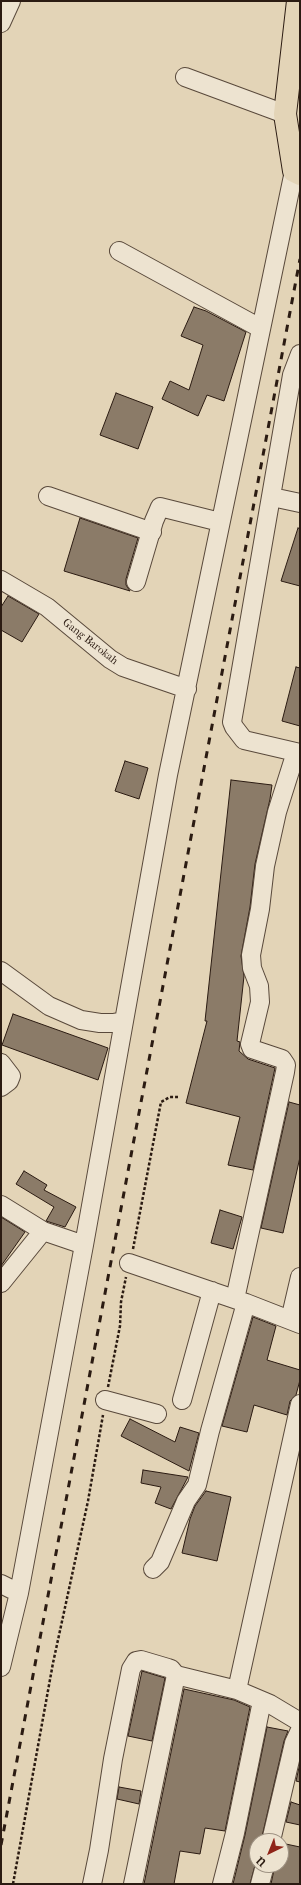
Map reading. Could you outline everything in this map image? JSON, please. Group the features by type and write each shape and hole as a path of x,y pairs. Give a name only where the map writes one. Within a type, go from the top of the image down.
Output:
{"main road":[{"path":"297,173 285,114 298,1"}],"street":[{"path":"1,23 11,1"},
{"path":"185,77 285,114"},
{"path":"1,1667 19,1593 84,1245 168,775 187,690 260,328 297,173"},
{"path":"119,251 260,328"},
{"path":"153,1569 160,1562 186,1501 197,1485 241,1301 286,1065 282,1059 252,1049 250,1044 260,1002 259,986 252,968 251,955 260,909 265,866 278,812 298,753 244,740 232,722 286,500 292,375 300,354"},
{"path":"48,496 152,532"},
{"path":"136,582 159,509 162,507 220,522"},
{"name":"Gang Barokah","path":"1,580 47,607 110,659 123,666 187,690"},
{"path":"1,971 49,1006 81,1020 100,1023 124,1021"},
{"path":"1,1063 11,1076 9,1081 1,1087"},
{"path":"1,1205 43,1231 84,1245"},
{"path":"1,1283 43,1231"},
{"path":"130,1263 241,1301 295,1322 300,1277"},
{"path":"182,1400 212,1291"},
{"path":"111,1401 157,1414"},
{"path":"237,1690 300,1404"},
{"path":"1,1584 19,1593"},
{"path":"92,1884 99,1850 113,1759 131,1669 136,1661 141,1660 171,1669 176,1675 237,1690 262,1701 300,1722"},
{"path":"133,1884 176,1675"},
{"path":"222,1884 235,1834 262,1701"},
{"path":"273,1833 294,1743 300,1730"},
{"path":"260,1884 263,1873"}],"path":[{"path":"13,1884 52,1671 111,1401 122,1299 139,1221 161,1102 166,1098 178,1098"}],"building":[{"path":"194,307 206,311 246,332 224,401 207,395 198,416 162,399 170,381 189,390 203,345 181,336"},
{"path":"116,393 153,407 138,449 100,435"},
{"path":"80,518 138,538 126,579 126,585 130,591 64,571"},
{"path":"298,528 300,529 300,586 281,581"},
{"path":"8,596 39,614 22,642 1,630 1,607"},
{"path":"296,667 300,668 300,726 282,721"},
{"path":"125,761 148,768 139,799 115,791"},
{"path":"231,780 272,785 255,864 250,907 241,956 244,976 237,1041 240,1042 239,1051 248,1059 275,1068 253,1170 228,1165 240,1117 186,1103 207,1021 205,1021"},
{"path":"13,1014 108,1048 98,1080 2,1045"},
{"path":"289,1102 300,1105 300,1157 283,1233 261,1228"},
{"path":"24,1171 47,1185 44,1190 76,1207 65,1227 46,1221 54,1207 16,1184"},
{"path":"220,1210 242,1217 233,1249 211,1243"},
{"path":"1,1217 25,1232 1,1266"},
{"path":"253,1317 276,1326 267,1360 300,1370 300,1380 296,1395 290,1401 287,1415 254,1405 247,1432 222,1426"},
{"path":"130,1419 175,1442 180,1427 199,1433 189,1471 121,1436"},
{"path":"143,1470 188,1477 171,1509 155,1503 161,1487 141,1483"},
{"path":"206,1491 231,1497 217,1561 182,1553 190,1519 195,1506"},
{"path":"142,1671 165,1678 152,1741 128,1736"},
{"path":"184,1689 234,1700 250,1707 225,1831 205,1828 200,1854 180,1851 174,1884 144,1884"},
{"path":"267,1727 288,1731 284,1741 263,1833 249,1833 249,1873 253,1873 250,1884 233,1884 245,1835"},
{"path":"300,1763 300,1782 296,1781"},
{"path":"119,1787 141,1791 139,1804 117,1799"},
{"path":"291,1802 300,1805 300,1825 286,1822"},
{"path":"289,1845 300,1847 300,1884 271,1884 273,1873 289,1873"}],"railway":[{"path":"1,1845 300,259"}]}
